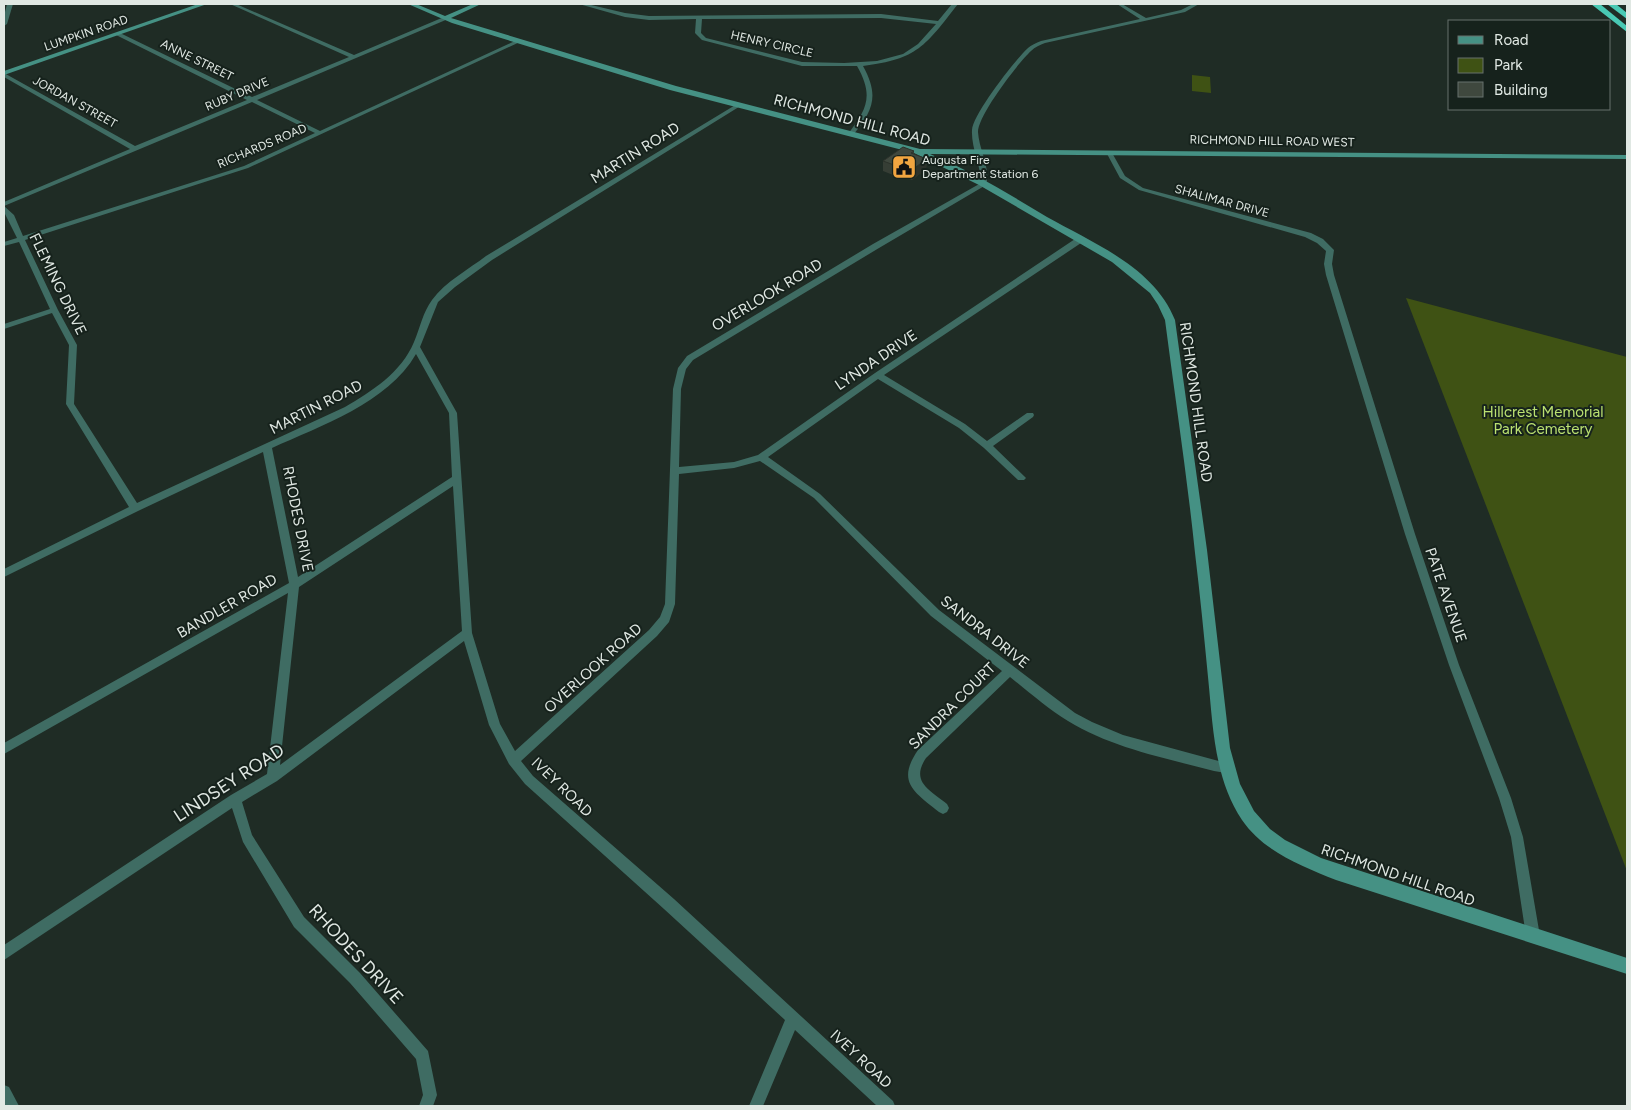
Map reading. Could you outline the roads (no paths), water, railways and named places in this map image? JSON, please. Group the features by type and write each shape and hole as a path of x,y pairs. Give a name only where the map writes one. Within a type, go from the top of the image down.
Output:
{"highway":[{"path":"1595,4 1627,30"},
{"path":"1611,4 1627,16"}],"street":[{"path":"4,24 10,4"},
{"name":"LUMPKIN ROAD","path":"4,74 204,4"},
{"path":"232,4 355,57"},
{"name":"RICHMOND HILL ROAD","path":"411,4 446,18 657,83 917,151 984,184 1081,239 1113,259 1142,281 1160,300 1170,320 1203,570 1226,768 1234,789 1249,817 1277,844 1342,874 1627,966"},
{"name":"RUBY DRIVE","path":"4,206 478,4"},
{"path":"582,4 593,5 633,16 700,18 881,16 938,23"},
{"name":"HENRY CIRCLE","path":"700,18 698,33 704,39 802,64 818,66 859,64 890,60 914,51 956,4"},
{"path":"1119,4 1146,20"},
{"path":"984,184 985,176 978,151 976,122 1020,59 1031,48 1043,42 1183,12 1196,4"},
{"name":"ANNE STREET","path":"118,34 320,133"},
{"name":"RICHARDS ROAD","path":"4,244 239,170 519,41"},
{"path":"851,134 865,117 871,97 868,78 859,64"},
{"name":"JORDAN STREET","path":"4,74 135,149"},
{"name":"MARTIN ROAD","path":"4,573 135,508 348,409 379,390 402,369 416,347 435,300 465,276 489,258 739,105"},
{"name":"RICHMOND HILL ROAD WEST","path":"917,151 1627,157"},
{"name":"SHALIMAR DRIVE","path":"1109,152 1118,173 1132,185 1162,197 1314,238 1330,250 1328,264"},
{"name":"OVERLOOK ROAD","path":"512,760 653,633 665,619 670,604 677,388 682,368 690,358 867,251 984,184"},
{"name":"FLEMING DRIVE","path":"4,206 73,345 70,404 135,508"},
{"name":"LYNDA DRIVE","path":"675,471 734,465 761,457 878,375 1081,239"},
{"name":"PATE AVENUE","path":"1328,264 1410,534 1454,665 1506,798 1517,838 1533,936"},
{"path":"4,327 54,310"},
{"name":"IVEY ROAD","path":"416,347 453,413 467,633 494,725 512,760 529,780 569,817 669,904 888,1106"},
{"path":"878,375 962,426 987,446 1021,478"},
{"path":"987,446 1030,415"},
{"name":"RHODES DRIVE","path":"267,447 294,585 273,777"},
{"name":"SANDRA DRIVE","path":"761,457 818,496 935,613 1071,717 1091,728 1226,768"},
{"name":"BANDLER ROAD","path":"4,749 294,585 458,478"},
{"name":"LINDSEY ROAD","path":"4,953 235,799 273,777 467,633"},
{"name":"SANDRA COURT","path":"943,808 920,789 914,780 913,767 922,754 1009,670"},
{"name":"RHODES DRIVE","path":"235,799 247,838 299,922 355,978 423,1056 430,1095 426,1106"},
{"path":"756,1106 793,1018"},
{"path":"4,1092 12,1106"}],"place":[{"name":"Augusta Fire Department Station 6","path":"904,167"}],"park label":[{"name":"Hillcrest Memorial Park Cemetery","path":"1543,420"}]}
